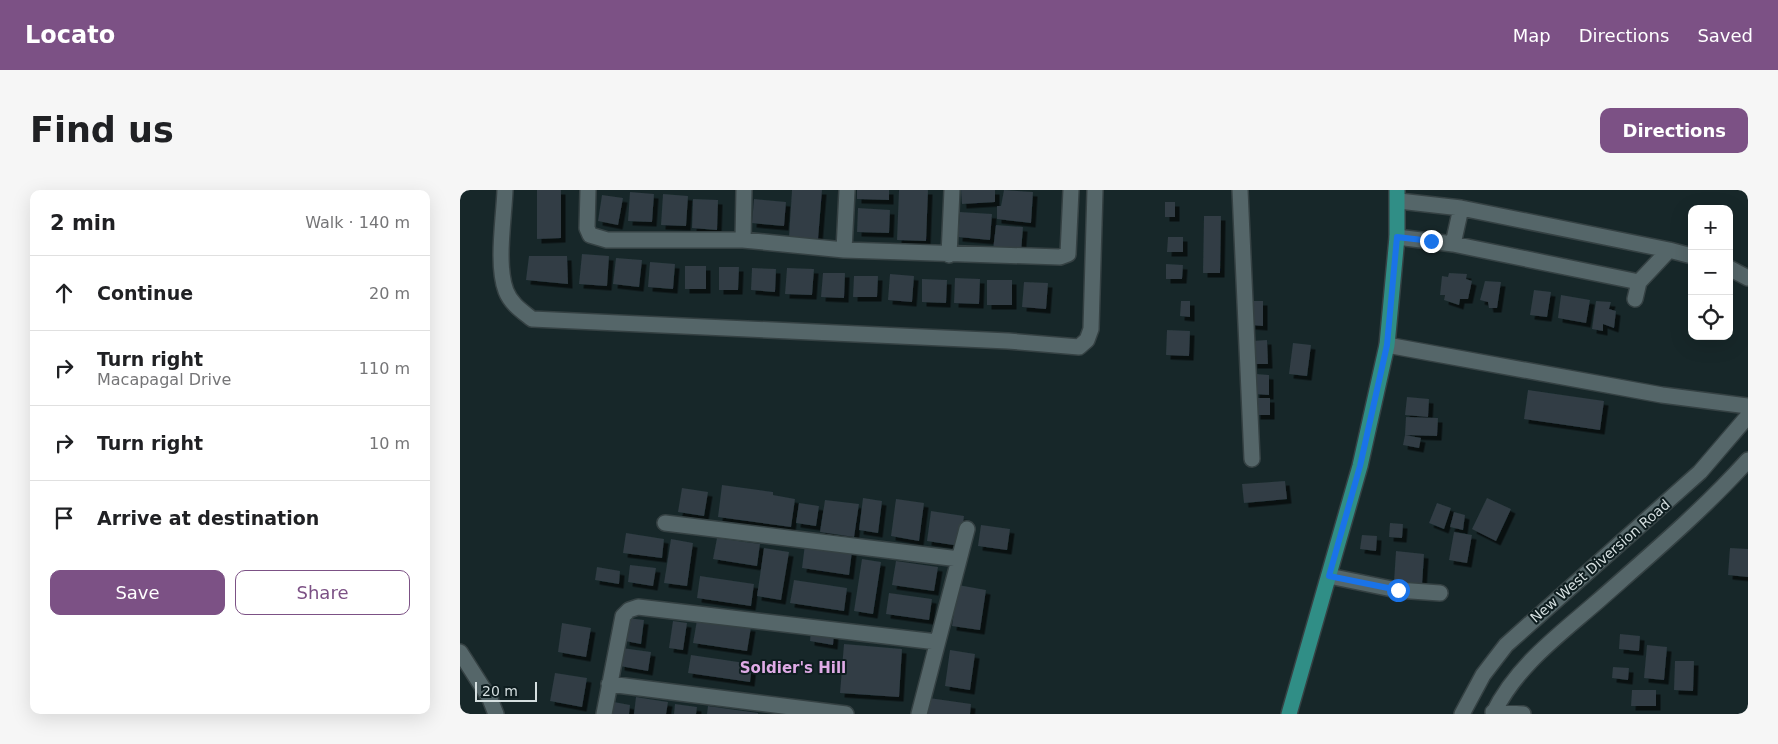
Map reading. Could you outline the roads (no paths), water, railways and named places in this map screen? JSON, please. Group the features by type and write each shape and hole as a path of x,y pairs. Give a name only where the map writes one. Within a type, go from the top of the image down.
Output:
{"main road":[{"path":"1289,714 1360,466 1387,345 1397,237 1398,196"}],"street":[{"path":"505,190 502,268 506,291 515,305 532,319 999,340 1079,347 1087,340 1091,328 1095,190"},
{"path":"588,190 587,228 590,235 606,240 744,240 844,250 949,255 1060,257 1068,254 1071,190"},
{"path":"744,190 744,240"},
{"path":"844,250 847,190"},
{"path":"949,255 952,190"},
{"path":"1240,190 1252,459"},
{"path":"1398,196 1688,255"},
{"path":"1453,244 1461,208"},
{"path":"1397,237 1453,244 1638,282"},
{"path":"1635,299 1638,282 1669,250"},
{"path":"1733,270 1748,278"},
{"path":"1387,345 1662,395 1748,406"},
{"name":"New West Diversion Road","path":"1462,714 1483,675 1506,645 1700,472 1748,416"},
{"name":"New West Diversion Road","path":"1493,713 1527,664 1673,535 1720,491 1748,460"},
{"path":"665,523 959,559"},
{"path":"919,714 967,529"},
{"path":"1329,576 1398,590 1440,593"},
{"path":"604,714 623,616 629,610 638,607 937,642"},
{"path":"460,652 490,699 495,713"},
{"path":"609,684 846,714"},
{"path":"1493,713 1522,714"}],"district":[{"name":"Soldier's Hill","path":"793,668"}]}
